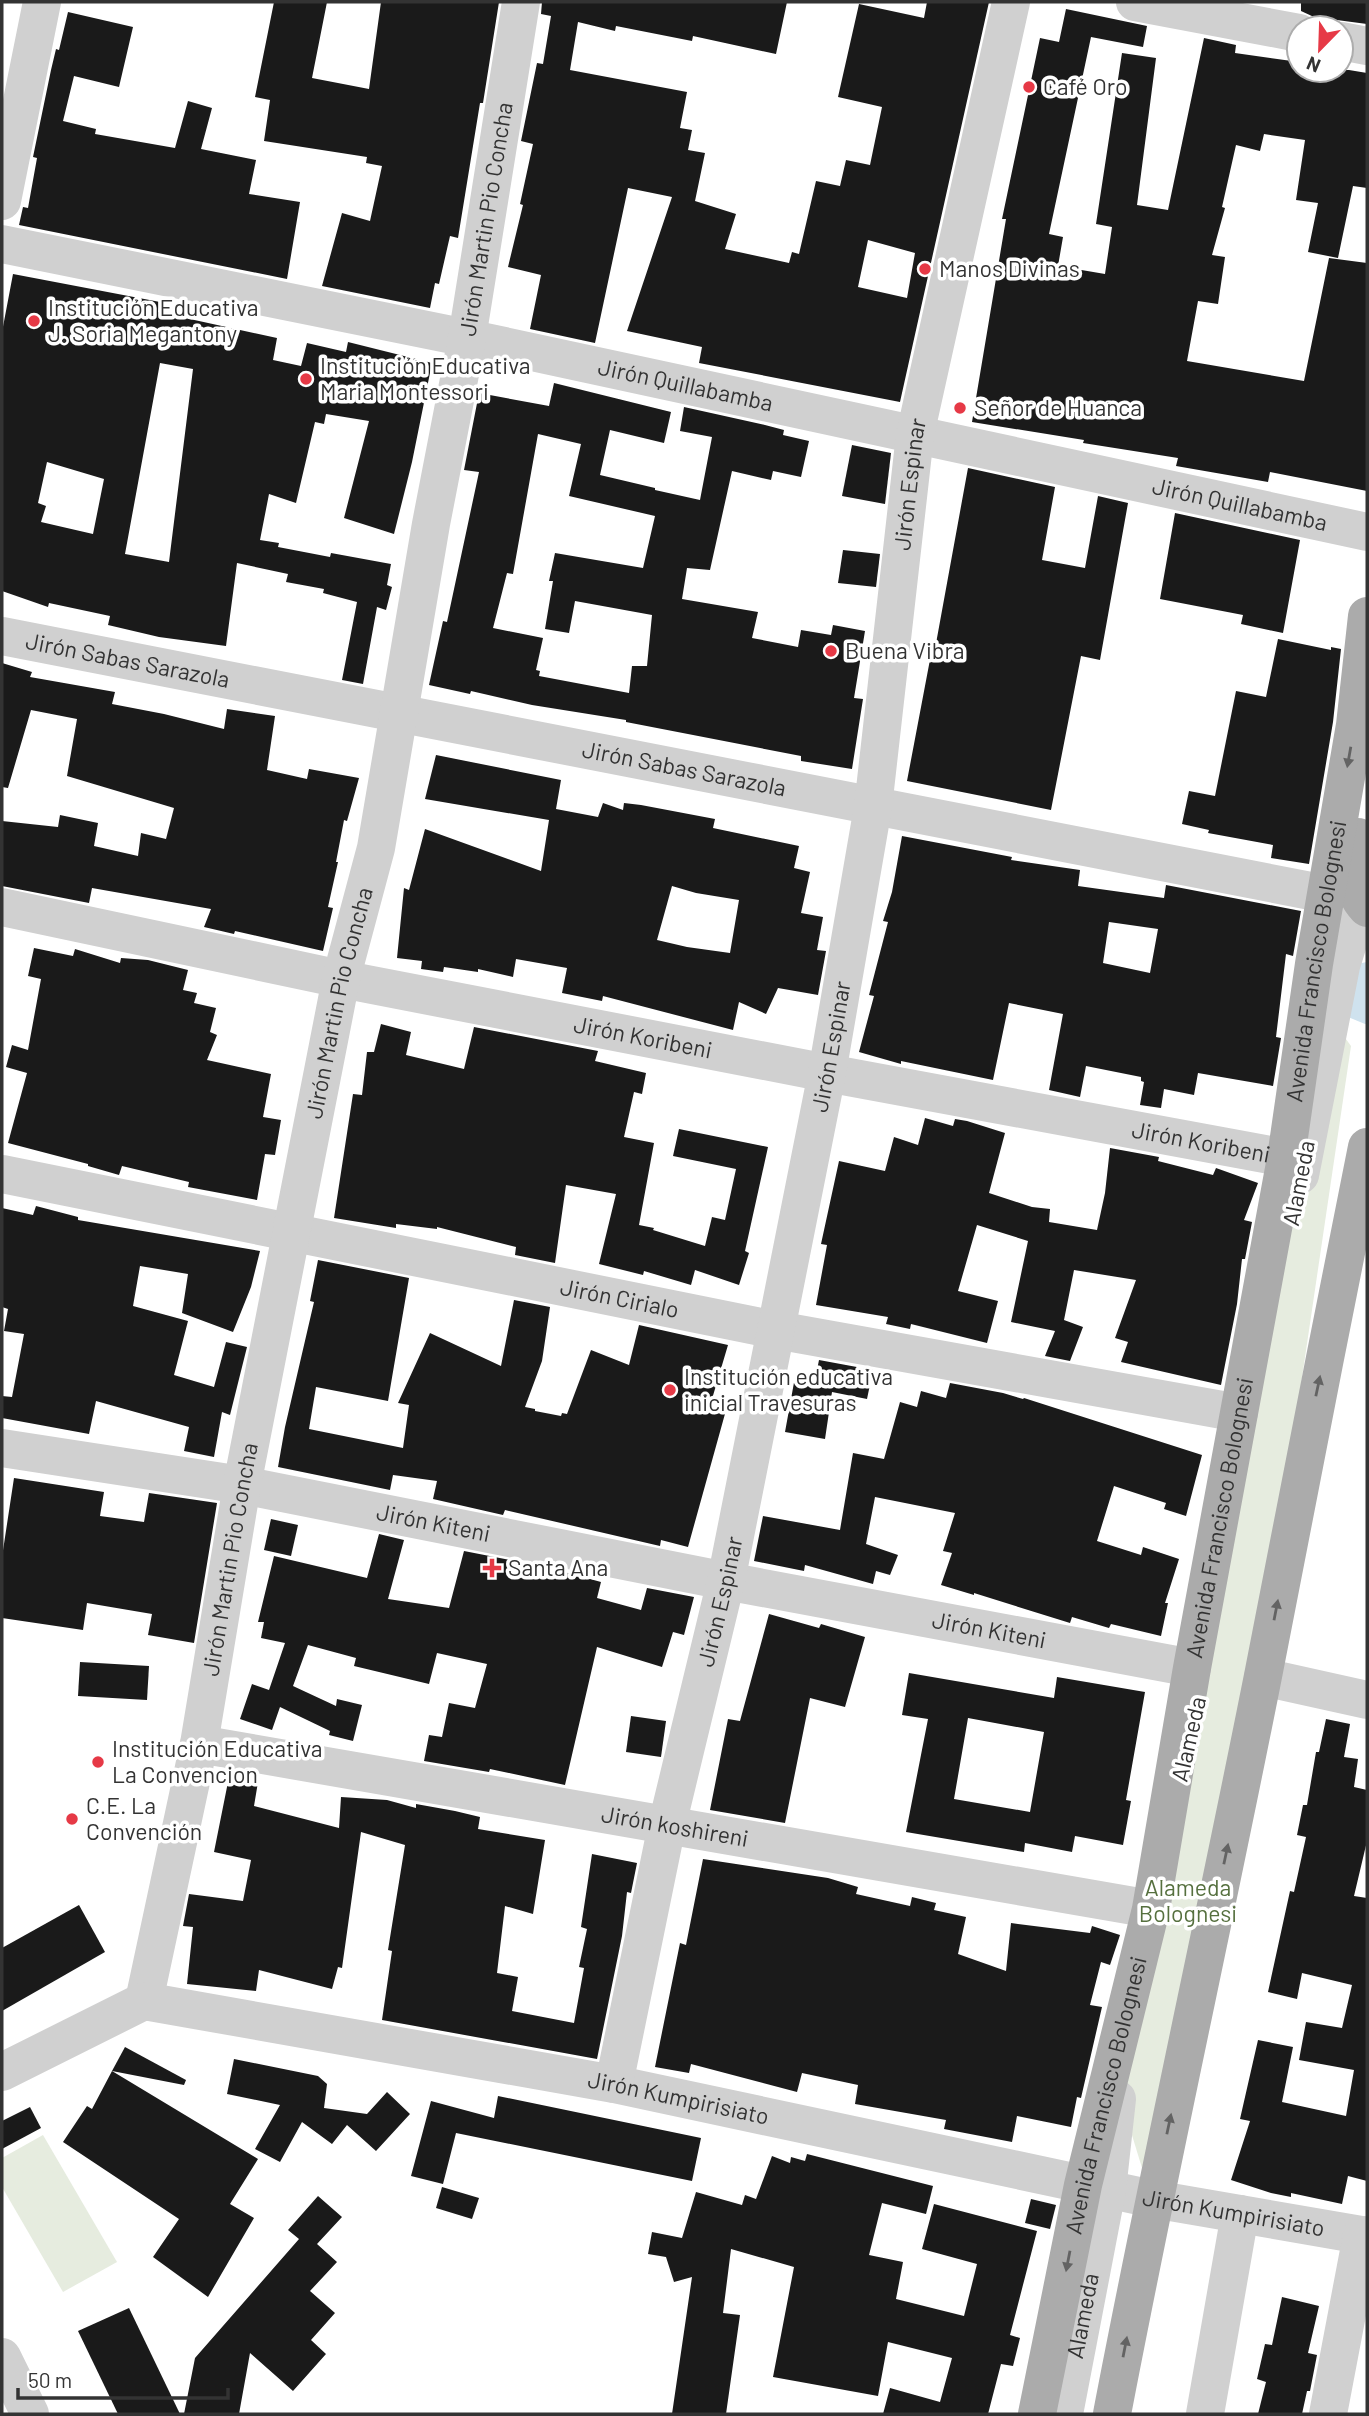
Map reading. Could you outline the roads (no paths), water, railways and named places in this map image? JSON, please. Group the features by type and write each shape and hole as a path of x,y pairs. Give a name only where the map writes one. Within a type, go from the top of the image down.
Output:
{"main road":[{"name":"Avenida Francisco Bolognesi","path":"1037,2414 1095,2187 1150,1909 1286,1158 1355,902 1355,725 1367,616"},
{"name":"Avenida Francisco Bolognesi","path":"1355,902 1351,873 1367,787"},
{"path":"1112,2414 1153,2199 1263,1677 1367,1147"}],"street":[{"path":"2,201 42,2"},
{"name":"Jirón Martin Pio Concha","path":"144,2001 199,1744 243,1485 341,979 376,848 431,524 467,338 521,2"},
{"name":"Jirón Espinar","path":"614,2084 667,1825 726,1581 827,1073 873,807 915,435 1011,2"},
{"path":"1135,2 1285,30"},
{"name":"Jirón Quillabamba","path":"2,244 467,338 1367,532"},
{"name":"Jirón Sabas Sarazola","path":"2,636 1355,902"},
{"name":"Alameda","path":"1150,1909 1205,1668 1355,902"},
{"name":"Jirón Koribeni","path":"2,907 341,979 1286,1158"},
{"name":"Jirón Cirialo","path":"2,1174 776,1330 1239,1413"},
{"name":"Jirón Kiteni","path":"2,1448 243,1485 726,1581 1192,1668"},
{"path":"1263,1677 1367,1700"},
{"name":"Jirón koshireni","path":"199,1744 1150,1909"},
{"path":"2,2072 144,2001"},
{"name":"Jirón Kumpirisiato","path":"144,2001 614,2084 1153,2199 1364,2235"},
{"name":"Alameda","path":"1064,2414 1095,2187"},
{"path":"1205,2414 1240,2214"},
{"path":"1328,2414 1364,2235"},
{"path":"2,2357 30,2414"}],"water":[{"path":"1367,962 1365,1024 1348,1017 1356,964"}],"place":[{"name":"Café Oro","path":"1029,87"},
{"name":"Manos Divinas","path":"925,269"},
{"name":"Institución Educativa J. Soria Megantony","path":"34,321"},
{"name":"Institución Educativa Maria Montessori","path":"306,379"},
{"name":"Señor de Huanca","path":"960,408"},
{"name":"Buena Vibra","path":"831,651"},
{"name":"Institución educativa inicial Travesuras","path":"670,1390"},
{"name":"Santa Ana","path":"492,1568"},
{"name":"Institución Educativa La Convencion","path":"98,1762"},
{"name":"C.E. La Convención","path":"72,1819"}],"park label":[{"name":"Alameda Bolognesi","path":"1188,1901"}]}
